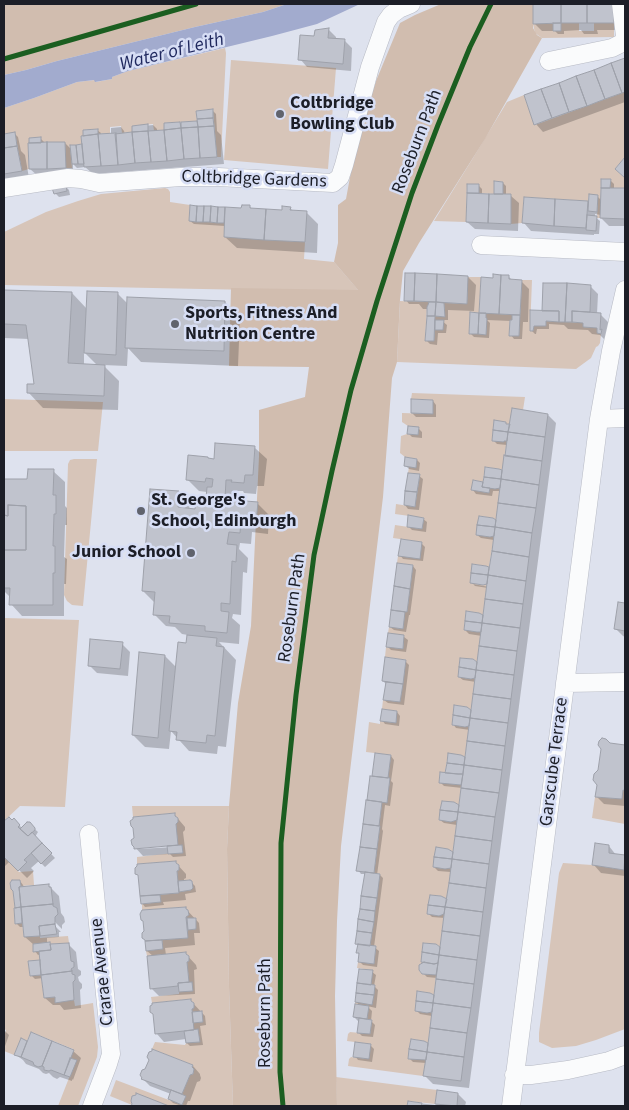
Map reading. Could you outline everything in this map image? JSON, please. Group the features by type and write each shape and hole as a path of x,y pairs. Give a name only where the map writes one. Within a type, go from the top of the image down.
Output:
{"street":[{"name":"Coltbridge Gardens","path":"4,188 68,178 99,183 181,176 333,183 340,177 344,165 370,67 386,22 399,9 411,4"},
{"path":"549,60 612,48 622,43 625,36 621,4"},
{"path":"481,245 625,252"},
{"name":"Garscube Terrace","path":"511,1106 599,419 625,290"},
{"path":"599,419 625,418"},
{"path":"565,683 625,682"},
{"name":"Crarae Avenue","path":"89,834 111,1054 92,1106"},
{"path":"514,1075 531,1075 568,1070 609,1061 625,1055"}],"shaded area":[{"path":"4,4 287,4 263,12 4,75"},
{"path":"441,4 533,4 533,28 537,35 542,38 485,139 403,271 397,362 392,378 383,497 341,846 335,996 337,1106 233,1106 227,849 238,703 251,626 259,456 259,410 305,397 309,367 229,366 231,288 358,290 334,262 338,243 338,205 346,199 357,139 376,81 400,23"},
{"path":"553,23 553,31 561,31 561,23 579,23 579,31 594,31 594,23 614,23 614,37 542,38 535,33 533,24"},
{"path":"225,48 221,157 217,157 213,109 196,111 197,121 164,123 164,130 154,131 153,124 132,126 132,132 122,133 121,126 110,127 110,133 98,134 98,129 83,130 83,136 81,136 82,144 70,146 72,168 66,168 65,142 41,143 41,137 30,138 28,143 29,169 22,171 15,133 4,134 4,108 77,82 95,80 96,82 112,79 112,77 128,71"},
{"name":"Coltbridge Bowling Club","path":"231,60 336,68 328,169 224,160"},
{"path":"625,92 625,157 615,169 625,178 625,188 610,188 610,179 601,179 600,218 597,218 598,195 589,195 588,201 524,197 522,223 511,224 511,195 503,194 503,182 495,181 494,194 479,193 479,184 467,184 466,222 434,221 507,102 524,95 535,125"},
{"path":"165,188 170,192 170,202 190,205 189,221 224,223 224,237 305,242 304,259 334,262 359,291 4,285 4,232 46,212 101,194"},
{"path":"468,277 481,277 479,313 470,312 469,334 486,334 486,313 512,315 509,335 519,336 522,280 532,280 530,331 533,331 534,326 546,326 546,321 583,323 584,327 597,328 597,333 601,334 600,343 591,358 576,369 397,362 400,301 429,302 425,341 434,341 435,330 443,330 443,320 435,320 435,316 445,317 444,303 467,304"},
{"path":"412,393 525,397 523,410 512,409 510,424 494,421 492,441 507,441 502,470 485,467 483,482 473,480 472,490 489,493 490,488 500,488 496,520 479,516 476,535 494,536 489,567 473,564 470,582 487,584 483,615 466,611 464,630 481,632 477,662 473,659 460,658 458,677 475,678 471,710 467,707 454,705 452,725 469,726 465,757 448,754 445,773 440,772 439,782 461,785 459,805 454,802 442,801 439,820 451,822 457,820 453,852 448,849 436,848 433,867 451,868 447,899 441,896 430,895 427,914 439,916 444,914 440,947 436,944 423,943 421,962 424,962 420,965 419,970 422,974 436,975 434,995 417,991 415,1011 432,1012 428,1043 411,1039 409,1049 408,1059 426,1060 423,1076 348,1066 351,1057 368,1059 370,1044 347,1041 350,1032 370,1034 372,1020 367,1019 369,1006 355,1004 355,1002 372,1004 375,986 371,985 372,970 357,968 358,962 374,964 376,947 370,946 380,874 374,873 382,802 387,802 390,779 388,778 391,755 366,752 369,722 380,724 380,721 396,723 397,711 382,709 383,700 400,702 406,660 385,657 386,647 403,649 404,636 388,633 389,627 403,629 413,565 397,563 398,556 421,542 393,538 395,525 422,529 424,518 395,514 396,504 415,507 420,475 408,473 409,467 416,467 417,459 405,457 400,453 401,436 407,434 418,435 419,428 408,426 402,422 402,413 433,414 433,400 411,399"},
{"path":"4,399 103,402 98,451 4,451"},
{"path":"97,459 83,606 72,605 64,595 68,464 70,460"},
{"path":"4,618 79,620 65,807 20,806 4,821"},
{"path":"623,790 625,791 625,824 592,818 595,797 621,799"},
{"path":"132,806 229,806 227,849 233,1106 169,1106 136,1094 132,1096 132,1105 110,1096 116,1080 182,1105 185,1096 182,1094 190,1075 193,1074 193,1065 152,1049 155,1042 185,1045 186,1043 199,1042 198,1030 194,1030 193,1023 203,1022 202,1011 192,1012 194,1003 190,999 152,1003 151,997 179,994 192,982 189,982 187,962 189,961 189,956 186,952 147,956 146,951 163,949 162,940 188,938 188,930 196,929 196,918 186,917 189,915 185,907 142,910 142,904 160,902 160,895 178,893 193,888 192,881 190,880 178,881 177,871 179,870 179,865 176,861 137,864 137,857 183,852 182,845 178,845 176,824 178,818 175,816 175,813 133,817"},
{"path":"4,857 19,872 33,871 34,885 21,886 20,880 12,880 10,883 13,891 15,924 22,923 24,937 68,936 69,943 50,944 50,942 33,944 34,951 39,951 40,960 28,961 30,976 41,975 44,998 55,997 56,1002 74,1000 75,1006 93,1003 98,1047 97,1057 78,1106 58,1106 76,1060 70,1058 73,1049 31,1032 27,1041 21,1039 14,1055 4,1051 6,1030 4,1029"},
{"path":"563,863 625,870 625,1029 576,1046 552,1048 539,1042 539,1033 559,873"},
{"path":"336,1077 437,1090 435,1104 408,1101 407,1106 337,1106"}],"water":[{"name":"Water of Leith","path":"287,4 360,4 317,24 128,71 112,77 112,79 95,82 94,80 77,82 4,108 4,75 263,12"}],"building":[{"path":"533,4 561,4 561,23 533,24"},
{"path":"561,4 587,4 587,23 561,23"},
{"path":"587,4 613,4 614,23 587,23"},
{"path":"553,23 561,23 561,31 553,31"},
{"path":"329,28 328,38 345,39 343,64 298,60 300,35 314,36 315,30"},
{"path":"625,58 625,92 622,93 611,63"},
{"path":"611,63 622,93 605,99 594,70"},
{"path":"594,70 605,99 587,106 576,76"},
{"path":"576,76 587,106 569,112 559,83"},
{"path":"559,83 569,112 552,118 541,89"},
{"path":"541,89 552,118 534,125 524,95"},
{"path":"213,109 213,118 197,119 196,111"},
{"path":"213,118 214,126 198,127 197,119"},
{"path":"197,121 198,127 181,128 181,122"},
{"path":"180,122 181,128 164,130 164,123"},
{"path":"148,124 148,131 132,132 132,126"},
{"path":"214,126 217,157 200,158 198,127"},
{"path":"198,127 200,158 184,159 181,128"},
{"path":"181,128 184,159 167,161 164,130"},
{"path":"98,129 98,134 83,136 83,130"},
{"path":"164,130 167,161 151,162 148,131"},
{"path":"148,131 151,162 135,163 132,132"},
{"path":"15,132 17,146 4,148 4,134"},
{"path":"132,132 135,163 118,165 115,134"},
{"path":"116,133 118,165 101,166 98,134"},
{"path":"98,134 101,166 84,167 81,136"},
{"path":"41,137 41,143 29,143 29,138"},
{"path":"47,142 47,169 29,169 28,143"},
{"path":"47,142 65,142 66,168 47,169"},
{"path":"82,144 84,164 78,164 76,145"},
{"path":"70,145 76,145 78,164 72,164"},
{"path":"17,146 22,171 4,174 4,148"},
{"path":"625,157 625,178 615,169"},
{"path":"601,179 611,179 610,188 601,188"},
{"path":"494,181 503,182 503,194 494,194"},
{"path":"467,184 479,184 479,193 467,193"},
{"path":"66,185 67,191 54,194 52,188"},
{"path":"601,188 625,188 625,219 600,218"},
{"path":"467,193 489,194 488,223 466,222"},
{"path":"489,194 511,194 511,224 488,223"},
{"path":"589,194 598,195 597,212 588,211"},
{"path":"524,197 555,199 554,226 522,223"},
{"path":"555,199 588,201 586,228 554,226"},
{"path":"190,205 197,206 196,222 189,221"},
{"path":"242,205 250,205 250,208 266,209 264,240 224,237 225,207 241,208"},
{"path":"197,206 204,206 203,222 196,222"},
{"path":"204,206 211,206 210,222 203,222"},
{"path":"211,206 218,207 217,223 210,222"},
{"path":"282,206 291,207 290,210 307,211 305,242 264,240 266,209 282,210"},
{"path":"218,207 225,207 224,223 217,223"},
{"path":"587,215 597,216 596,231 586,230"},
{"path":"405,273 415,273 414,301 404,301"},
{"path":"415,273 437,274 436,302 414,301"},
{"path":"437,274 468,276 467,304 436,302"},
{"path":"493,274 501,275 499,314 479,313 481,277 493,278"},
{"path":"501,275 509,275 509,279 522,280 520,315 499,314"},
{"path":"543,283 567,283 565,322 559,322 559,311 542,311"},
{"path":"567,283 591,285 590,312 572,311 572,322 565,322"},
{"path":"4,290 72,292 68,363 105,365 104,396 27,393 27,384 34,384 26,325 4,324"},
{"path":"87,291 118,292 116,355 84,353"},
{"name":"Sports, Fitness And Nutrition Centre","path":"127,297 225,301 224,351 125,348"},
{"path":"429,302 436,302 435,316 427,316"},
{"path":"436,302 444,303 445,317 435,316"},
{"path":"530,310 559,311 559,322 546,321 546,326 534,326 533,331 530,331"},
{"path":"572,311 601,313 601,334 597,333 597,328 583,327 583,323 572,322"},
{"path":"470,312 479,313 478,334 469,334"},
{"path":"479,313 486,313 486,335 478,334"},
{"path":"512,315 520,315 519,336 509,336"},
{"path":"427,316 435,316 434,341 425,341"},
{"path":"435,320 444,320 443,330 435,330"},
{"path":"411,399 433,400 433,414 411,413"},
{"path":"512,408 548,414 545,437 508,432"},
{"path":"494,420 510,424 508,432 493,430"},
{"path":"408,426 419,427 418,435 407,434"},
{"path":"493,430 508,432 507,441 492,441"},
{"path":"508,432 545,437 542,461 505,456"},
{"path":"215,443 255,446 253,475 245,475 244,483 226,480 225,499 206,498 207,487 212,487 213,479 206,478 205,482 186,480 188,455 214,459"},
{"path":"504,455 542,461 539,485 501,479"},
{"path":"405,457 417,459 416,468 404,466"},
{"path":"485,467 502,470 501,479 484,477"},
{"path":"28,469 54,469 53,495 56,495 56,514 54,514 53,546 55,546 55,573 53,573 53,605 9,605 10,588 4,588 4,550 26,550 26,506 8,505 8,516 4,515 4,479 27,479"},
{"path":"408,473 420,474 417,492 405,491"},
{"path":"484,477 501,479 500,488 482,487"},
{"path":"501,479 539,485 536,508 498,503"},
{"path":"473,480 483,482 482,487 490,488 489,493 471,490"},
{"name":"Junior School","path":"150,489 179,491 178,507 195,509 196,497 258,502 256,523 241,521 240,533 229,532 227,544 237,545 236,562 232,561 230,604 221,603 221,611 229,612 227,633 205,631 205,626 169,623 170,616 153,615 155,592 142,591"},
{"path":"405,491 417,492 415,507 404,505"},
{"path":"498,503 536,508 532,533 495,527"},
{"path":"8,505 26,506 26,550 4,550 4,515 8,516"},
{"path":"408,515 424,518 422,529 407,527"},
{"path":"479,516 496,520 495,527 477,525"},
{"path":"477,525 495,527 494,536 476,535"},
{"path":"495,527 532,533 529,557 492,551"},
{"path":"401,539 422,542 420,559 398,556"},
{"path":"492,551 529,557 526,581 488,575"},
{"path":"397,563 413,565 410,589 394,586"},
{"path":"472,564 489,567 488,575 471,573"},
{"path":"471,573 488,575 487,584 470,583"},
{"path":"488,575 526,581 523,604 485,599"},
{"path":"394,586 410,589 407,612 391,610"},
{"path":"485,599 523,604 520,628 482,623"},
{"path":"618,602 625,603 625,631 614,629"},
{"path":"391,610 405,612 403,629 389,627"},
{"path":"466,611 483,615 482,623 465,621"},
{"path":"465,621 482,623 481,632 464,630"},
{"path":"482,623 520,628 517,651 479,646"},
{"path":"388,633 404,635 403,649 386,647"},
{"path":"187,635 217,638 216,646 224,647 215,736 207,735 206,743 176,740 177,732 169,731 178,642 186,643"},
{"path":"90,639 123,642 120,669 88,666"},
{"path":"479,646 517,651 514,675 476,670"},
{"path":"139,652 165,655 158,738 132,735"},
{"path":"385,657 406,660 403,684 382,681"},
{"path":"460,658 473,659 477,662 476,670 459,667"},
{"path":"459,667 476,670 475,678 458,677"},
{"path":"476,670 514,675 511,699 473,694"},
{"path":"386,682 403,684 400,702 383,700"},
{"path":"473,694 511,699 508,723 470,718"},
{"path":"454,705 467,707 471,710 470,718 453,715"},
{"path":"382,709 397,711 396,723 380,721"},
{"path":"453,715 470,718 469,726 452,725"},
{"path":"470,718 508,723 505,746 467,741"},
{"path":"602,738 610,743 625,745 625,791 623,790 622,799 595,797 597,785 593,780 594,774 598,770 601,749 598,745"},
{"path":"467,741 505,746 502,770 464,765"},
{"path":"375,753 391,755 388,778 372,776"},
{"path":"448,753 465,757 464,765 447,763"},
{"path":"447,763 464,765 463,774 445,773"},
{"path":"464,765 502,770 499,793 461,788"},
{"path":"440,772 463,774 461,785 439,783"},
{"path":"370,776 390,778 387,803 367,800"},
{"path":"461,788 499,793 495,817 458,812"},
{"path":"366,800 382,802 379,826 363,824"},
{"path":"442,801 454,802 459,805 458,812 440,810"},
{"path":"440,810 458,812 457,820 451,822 439,820"},
{"path":"458,812 495,817 492,841 455,836"},
{"path":"175,813 175,816 178,818 176,824 178,845 134,849 131,840 134,838 133,828 130,821 133,817"},
{"path":"9,817 12,820 14,818 20,825 18,827 28,836 32,832 42,843 24,860 27,862 18,871 4,857 4,821"},
{"path":"27,822 30,822 35,828 28,836 20,829"},
{"path":"363,824 380,826 377,849 360,847"},
{"path":"455,836 492,841 489,864 452,859"},
{"path":"42,843 52,853 41,864 31,853"},
{"path":"595,843 609,845 609,853 625,855 624,870 592,865"},
{"path":"182,845 183,853 168,854 167,846"},
{"path":"360,847 377,849 374,873 356,871"},
{"path":"436,847 453,852 452,859 434,857"},
{"path":"434,857 452,859 451,868 433,867"},
{"path":"452,859 489,864 486,888 449,883"},
{"path":"176,861 179,865 179,870 177,871 179,893 140,896 138,875 135,874 137,864"},
{"path":"365,872 380,874 377,898 361,896"},
{"path":"12,880 20,880 21,907 15,908 10,883"},
{"path":"178,881 192,881 193,888 179,892"},
{"path":"449,883 486,888 483,912 445,907"},
{"path":"49,884 53,904 21,907 19,887"},
{"path":"160,895 161,902 141,904 140,896"},
{"path":"430,895 441,896 447,899 445,907 428,905"},
{"path":"361,896 377,898 375,911 360,909"},
{"path":"53,904 57,908 58,914 55,917 55,924 39,926 40,936 24,937 21,907"},
{"path":"428,905 445,907 444,914 439,916 427,914"},
{"path":"21,907 22,923 15,924 14,908"},
{"path":"186,907 189,915 186,917 188,938 145,941 142,938 144,931 140,914 142,910"},
{"path":"445,907 483,912 480,936 442,931"},
{"path":"360,909 375,911 374,922 358,919"},
{"path":"187,918 196,918 196,929 188,930"},
{"path":"358,919 374,922 372,933 357,931"},
{"path":"55,924 57,934 40,936 39,926"},
{"path":"357,931 372,933 370,946 355,944"},
{"path":"442,931 480,936 477,960 439,955"},
{"path":"162,940 163,949 146,951 145,941"},
{"path":"50,942 51,950 33,952 33,944"},
{"path":"69,943 71,961 74,962 72,971 41,975 39,951 51,950 50,944"},
{"path":"423,943 436,944 440,947 439,955 422,952"},
{"path":"358,944 376,946 374,964 358,962 359,953 356,953"},
{"path":"186,952 189,956 189,961 187,962 189,982 178,983 178,986 150,989 147,956"},
{"path":"422,952 439,955 438,963 421,962"},
{"path":"439,955 477,960 474,984 436,979"},
{"path":"40,960 41,975 30,976 28,961"},
{"path":"424,962 438,963 436,975 422,974 419,970 419,965"},
{"path":"359,969 373,970 371,985 357,983"},
{"path":"72,971 72,974 75,975 73,982 74,1000 55,1003 55,997 44,998 41,975"},
{"path":"436,979 474,984 471,1008 433,1003"},
{"path":"192,982 193,991 179,992 178,983"},
{"path":"357,983 375,985 374,995 356,993"},
{"path":"417,991 434,995 433,1003 416,1001"},
{"path":"356,993 374,995 372,1005 355,1002"},
{"path":"191,999 194,1003 194,1008 192,1009 194,1030 155,1034 153,1014 150,1012 152,1003"},
{"path":"416,1001 433,1003 432,1012 415,1011"},
{"path":"433,1003 471,1008 467,1033 430,1028"},
{"path":"355,1004 369,1006 367,1019 353,1017"},
{"path":"202,1011 203,1022 193,1023 192,1012"},
{"path":"359,1018 372,1020 370,1034 357,1033"},
{"path":"430,1028 467,1033 464,1057 427,1052"},
{"path":"198,1029 200,1042 186,1043 184,1031"},
{"path":"31,1032 52,1041 42,1066 38,1067 33,1062 21,1057"},
{"path":"21,1038 27,1041 21,1057 14,1055"},
{"path":"411,1039 428,1043 427,1052 409,1049"},
{"path":"52,1041 74,1050 64,1075 51,1070 44,1070 42,1066"},
{"path":"355,1042 371,1044 369,1059 353,1057"},
{"path":"152,1049 193,1065 193,1074 190,1075 182,1094 141,1079 140,1075 142,1070 145,1069 149,1060 147,1057"},
{"path":"409,1049 427,1052 426,1060 408,1059"},
{"path":"427,1052 464,1057 461,1081 423,1076"},
{"path":"70,1058 77,1060 70,1077 64,1075"},
{"path":"171,1090 186,1096 182,1105 168,1099"},
{"path":"437,1090 458,1093 457,1106 435,1104"},
{"path":"136,1093 169,1106 131,1106 132,1096 136,1095"},
{"path":"408,1101 422,1103 421,1106 407,1106"}],"cycle path":[{"path":"4,59 196,4"},
{"name":"Roseburn Path","path":"283,1106 280,1072 281,843 296,695 314,555 351,390 377,301 412,193 438,125 470,47 491,4"}],"place":[{"name":"Coltbridge Bowling Club","path":"280,114"},
{"name":"Sports, Fitness And Nutrition Centre","path":"175,324"},
{"name":"St. George's School, Edinburgh","path":"141,511"},
{"name":"Junior School","path":"191,553"}]}
